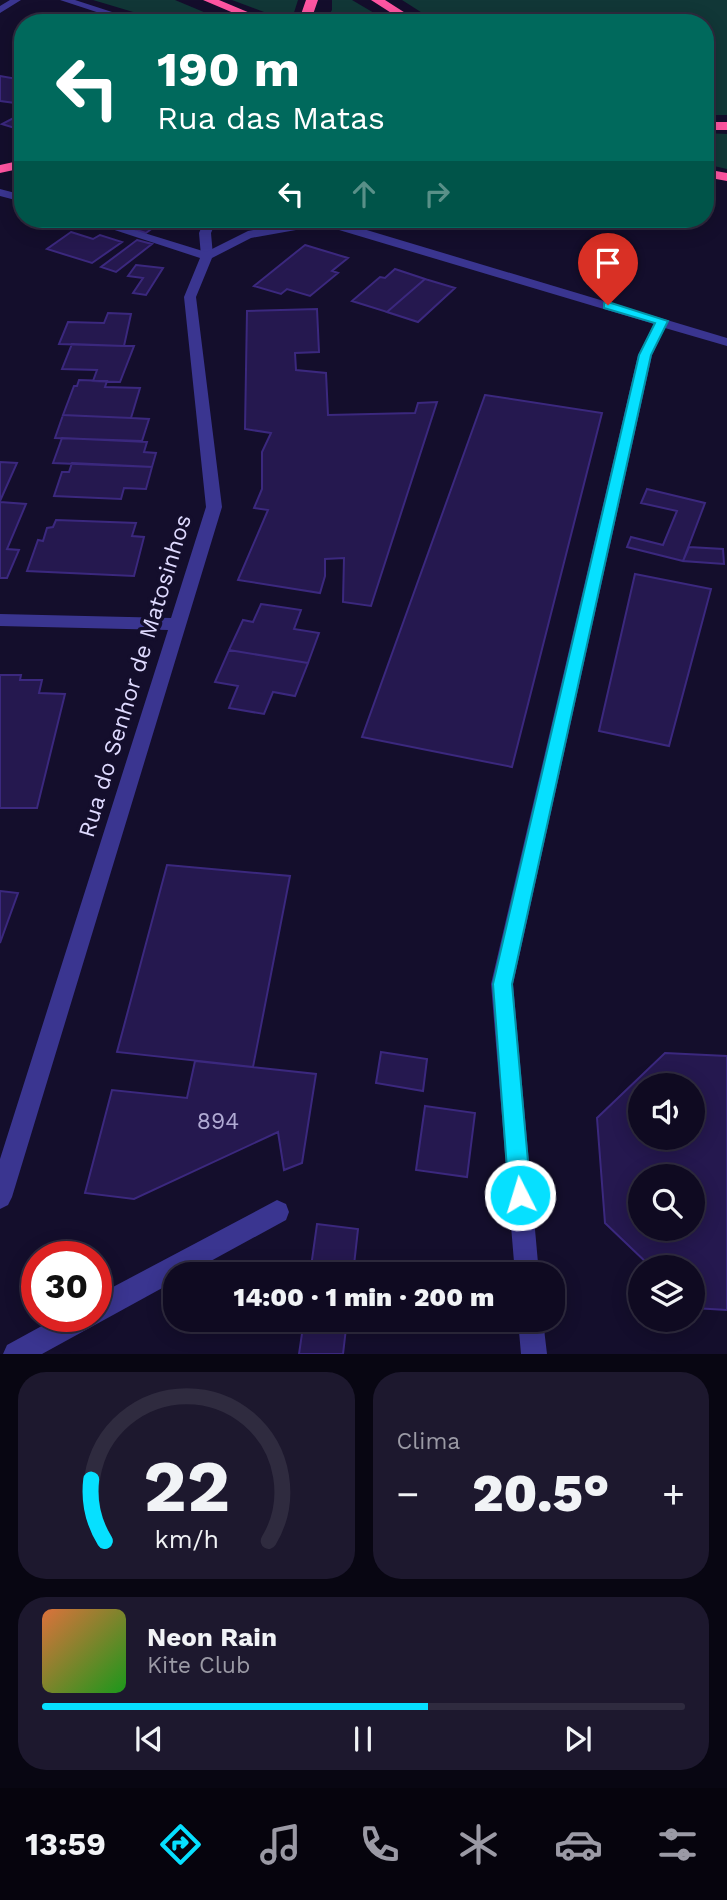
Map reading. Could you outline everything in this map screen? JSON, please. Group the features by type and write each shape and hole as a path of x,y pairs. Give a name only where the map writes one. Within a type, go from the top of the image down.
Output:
{"highway":[{"path":"209,0 244,14"},
{"path":"377,0 400,14"}],"street":[{"path":"0,10 16,0"},
{"path":"65,0 111,14"},
{"path":"116,228 207,256 248,235 285,228"},
{"name":"Rua do Senhor de Matosinhos","path":"0,1197 214,507 190,297 207,256 205,233 207,228"},
{"path":"347,228 727,342"},
{"path":"526,1262 502,984 645,355 662,321"},
{"path":"0,620 176,624"},
{"path":"112,1301 277,1212"},
{"path":"16,1354 57,1332"},
{"path":"532,1332 534,1354"}],"green space":[{"path":"93,0 175,0 208,14 140,14"},
{"path":"232,0 298,0 294,14 270,14"},
{"path":"332,0 352,0 376,14 330,14"},
{"path":"402,0 727,0 727,115 714,115 714,14 424,14"},
{"path":"714,133 727,134 727,169 714,166"}],"building":[{"path":"0,76 14,78 14,103 0,101"},
{"path":"14,118 14,128 2,124"},
{"path":"130,228 153,228 146,233"},
{"path":"71,232 93,239 100,235 122,242 92,263 47,249"},
{"path":"137,240 152,244 116,272 101,267"},
{"path":"305,245 348,258 332,271 338,273 310,296 287,289 281,294 254,286"},
{"path":"136,265 163,268 146,295 133,293 143,278 128,276"},
{"path":"395,269 425,279 387,312 352,301 380,277 385,278"},
{"path":"425,279 455,288 418,322 387,312"},
{"path":"317,309 319,352 295,353 296,370 326,373 328,415 415,413 418,403 437,402 371,606 343,602 344,558 325,559 325,576 320,593 238,580 268,510 254,508 262,489 262,452 271,433 245,429 247,311"},
{"path":"108,313 131,314 124,346 59,344 68,322 104,323"},
{"path":"72,344 134,346 120,382 93,381 97,370 62,369"},
{"path":"79,380 107,381 105,387 140,388 131,418 63,415"},
{"path":"485,395 602,413 512,767 362,737"},
{"path":"63,415 149,419 142,441 55,438"},
{"path":"62,438 147,442 144,452 156,453 152,467 53,463"},
{"path":"0,462 17,463 0,501"},
{"path":"72,463 152,467 146,489 124,488 121,499 54,496 62,472 69,472"},
{"path":"647,489 705,503 683,561 627,547 631,537 663,545 677,511 641,503"},
{"path":"0,502 26,504 7,549 19,550 7,578 0,578"},
{"path":"56,520 136,523 132,536 144,537 134,576 27,571 38,540 43,541 47,528 53,527"},
{"path":"689,547 723,549 724,564 683,561"},
{"path":"635,574 711,589 669,746 599,731"},
{"path":"261,604 301,610 294,629 319,633 308,663 229,650 243,620 253,622"},
{"path":"229,650 308,663 295,696 273,692 264,714 229,708 238,686 215,682"},
{"path":"0,675 21,675 20,680 42,680 39,693 65,694 37,808 0,808"},
{"path":"167,865 290,876 253,1067 117,1052"},
{"path":"0,891 18,893 0,943"},
{"path":"381,1052 427,1059 423,1091 376,1083"},
{"path":"665,1053 727,1056 727,1310 705,1309 705,1255 638,1255 605,1223 597,1118 628,1088 628,1150 705,1150 705,1073 644,1073"},
{"path":"195,1061 316,1074 302,1163 284,1170 278,1132 134,1199 85,1193 112,1090 187,1098"},
{"path":"425,1106 475,1113 467,1177 416,1170"},
{"path":"317,1224 358,1229 354,1262 312,1262"},
{"path":"302,1332 346,1332 343,1354 299,1354"}],"route":[{"path":"520,1195 502,984 645,355 662,321 608,305"}]}
